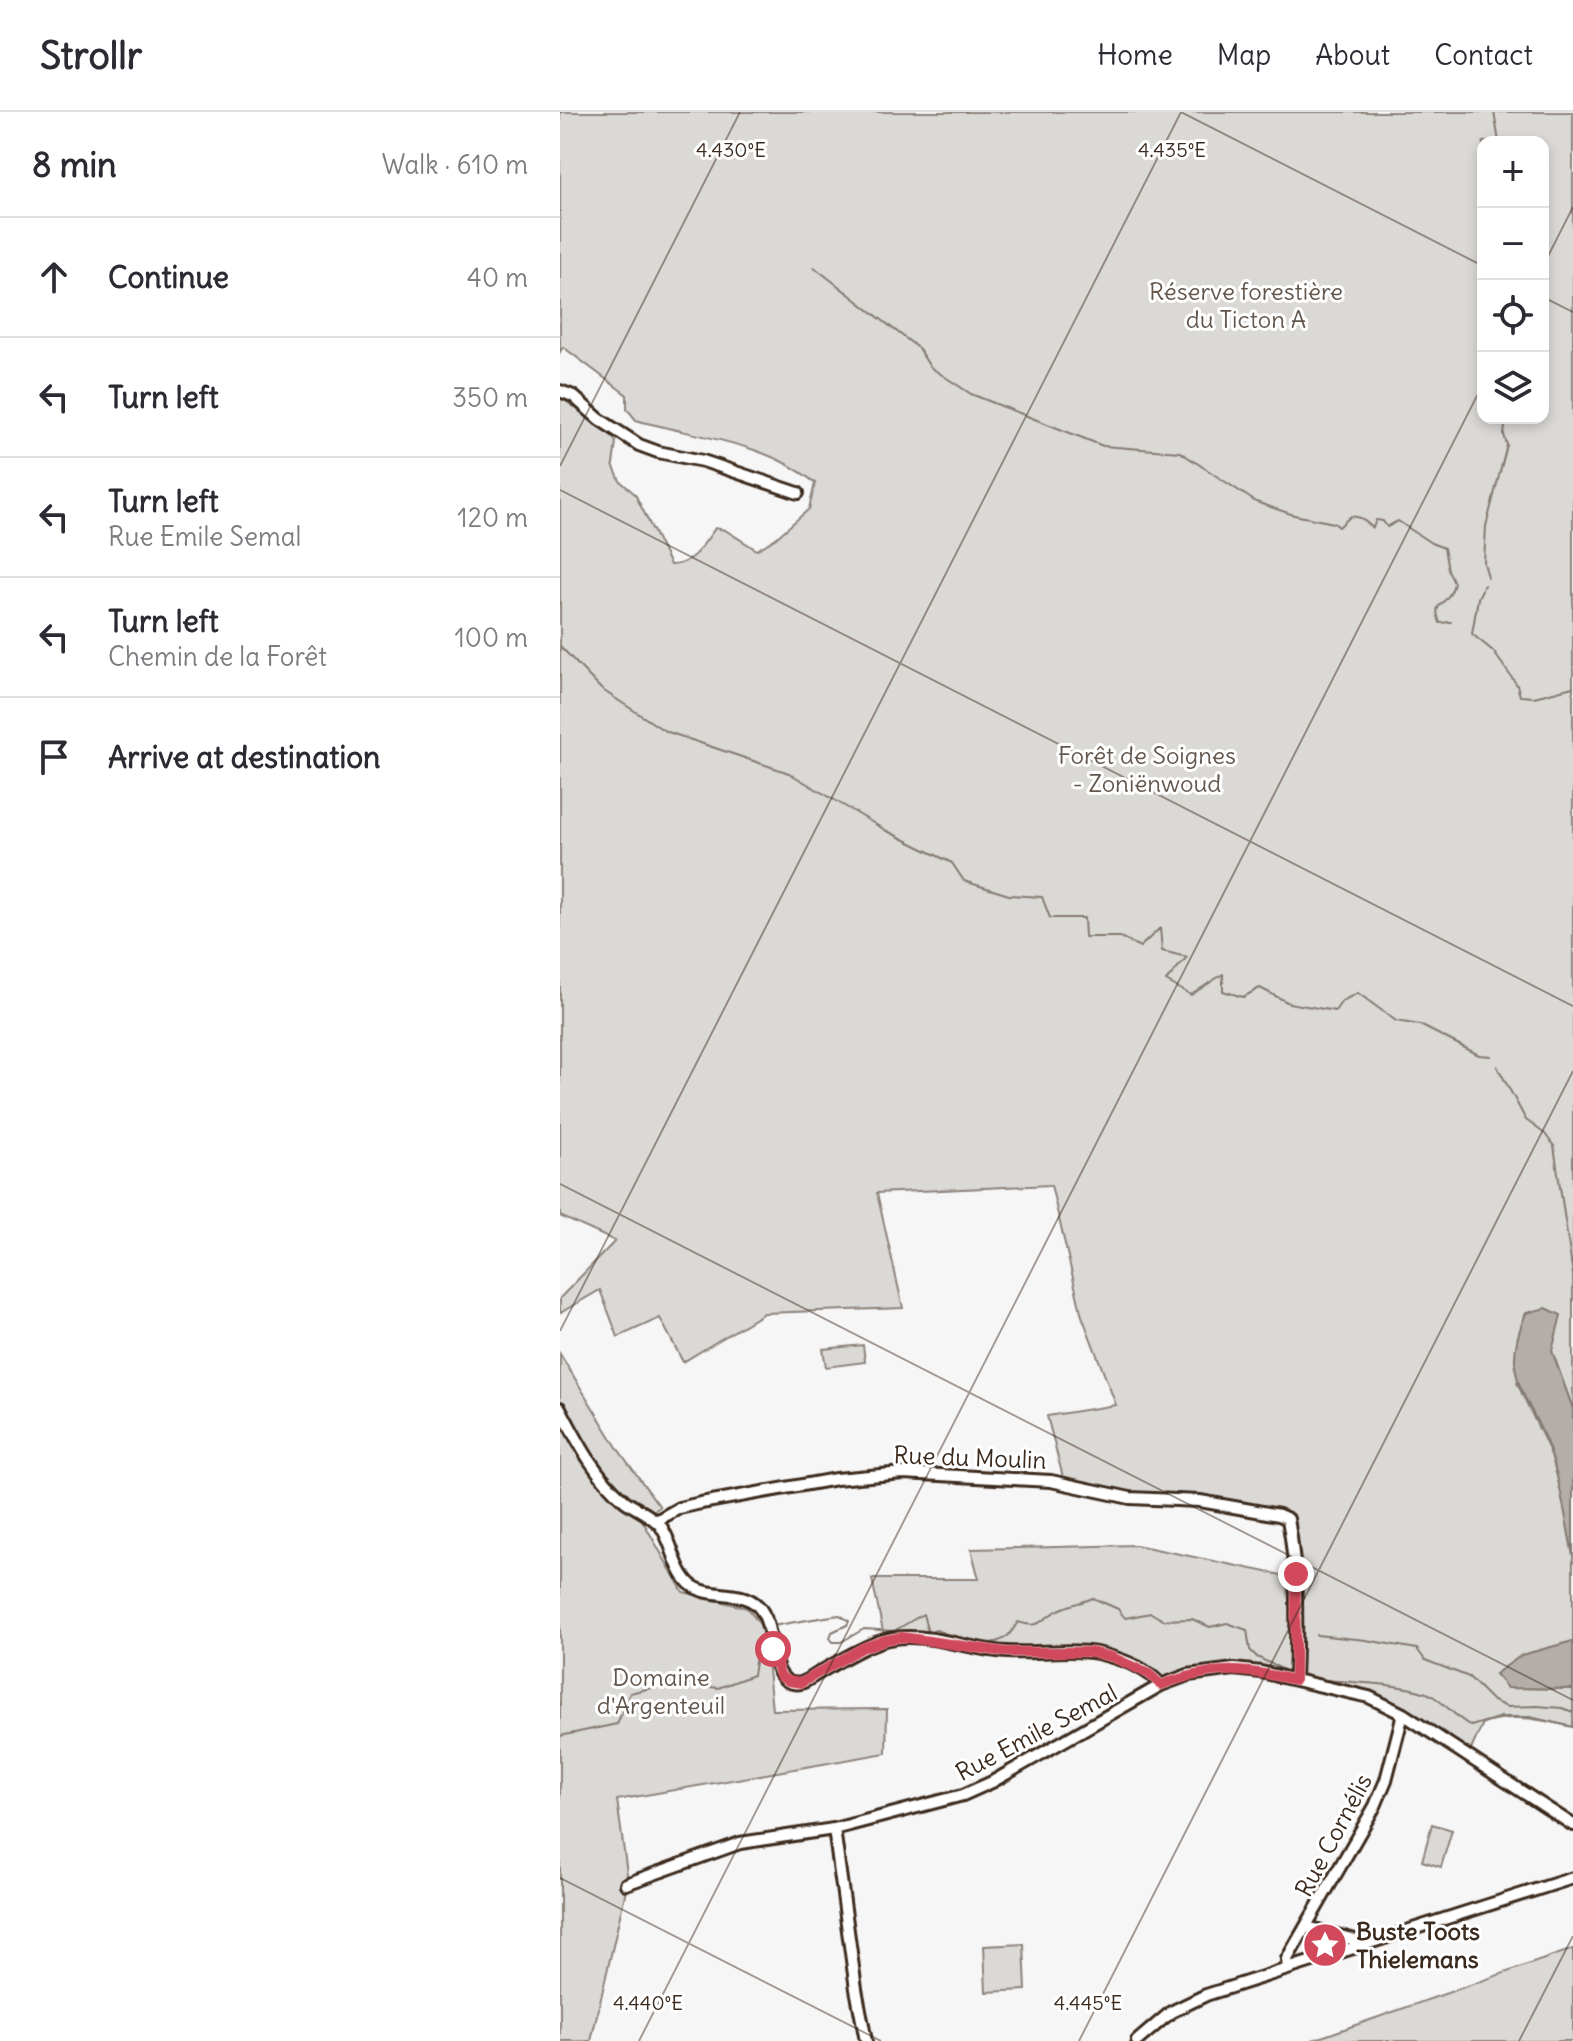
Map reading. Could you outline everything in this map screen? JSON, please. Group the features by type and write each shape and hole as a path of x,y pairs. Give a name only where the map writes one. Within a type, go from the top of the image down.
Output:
{"street":[{"path":"560,391 573,396 610,427 639,445 703,461 798,493"},
{"path":"560,1408 591,1465 625,1500 656,1521 666,1534 679,1566 691,1585 746,1598 759,1607 771,1633 780,1676 788,1681 801,1683 862,1648 902,1637 1005,1652 1090,1652 1112,1657 1149,1674 1161,1685"},
{"name":"Rue du Moulin","path":"656,1521 679,1508 701,1503 794,1485 903,1473 1051,1481 1130,1498 1200,1501 1285,1517 1296,1574 1295,1680"},
{"name":"Rue Emile Semal","path":"626,1884 740,1843 834,1829 963,1795 992,1782 1161,1685 1188,1675 1223,1669 1261,1672 1369,1697 1403,1714 1573,1825"},
{"name":"Rue Cornélis","path":"1288,1969 1287,1959 1375,1806 1386,1780 1403,1714"},
{"path":"834,1829 866,2041"},
{"path":"1137,2041 1162,2019 1191,2001 1573,1878"},
{"path":"1307,1927 1366,1943"}],"green space":[{"name":"Forêt de Soignes - Zoniënwoud","path":"560,112 1573,112 1573,1409 1552,1351 1517,1383 1551,1454 1563,1497 1573,1555 1573,1641 1522,1655 1507,1688 1573,1689 1573,1727 1528,1719 1495,1720 1483,1723 1470,1752 1432,1728 1328,1684 1328,1681 1299,1676 1301,1579 1290,1518 1130,1494 1063,1477 1047,1416 1116,1405 1082,1316 1051,1185 877,1193 903,1308 764,1313 683,1362 660,1318 618,1337 600,1290 560,1313 560,1298 615,1241 560,1216 560,397 609,432 616,442 613,465 620,481 635,494 670,565 691,558 715,528 725,530 757,550 809,509 815,483 796,469 753,450 636,420 627,409 627,395 563,347 560,352"},
{"path":"863,1345 865,1362 826,1367 823,1349"},
{"name":"Domaine d'Argenteuil","path":"560,1354 618,1449 660,1507 641,1518 683,1592 747,1608 764,1629 772,1710 887,1709 886,1753 617,1800 628,1881 591,2041 560,2041"},
{"path":"1136,1545 1291,1577 1290,1673 1214,1668 1162,1681 1113,1654 1005,1649 884,1636 872,1579 979,1579 971,1549"},
{"path":"1432,1824 1452,1830 1441,1867 1422,1861"},
{"path":"1024,1944 1026,1990 986,1992 984,1946"},
{"path":"1573,1949 1573,2041 1310,2041"}],"shaded area":[{"path":"1546,1308 1561,1315 1552,1351 1573,1409 1573,1555 1552,1458 1516,1374 1518,1337 1526,1313"},
{"path":"1573,1641 1573,1689 1507,1688 1495,1674 1522,1655"}],"waterway":[{"path":"1494,112 1498,136"},
{"path":"814,267 918,348 930,367 971,394 1103,446 1180,452 1256,502 1294,515 1334,523 1339,527 1351,516 1361,518 1373,528 1376,520 1383,521 1387,527 1398,521 1444,548 1454,583 1437,612 1440,623 1451,622"},
{"path":"1488,577 1484,563 1486,526 1507,445 1505,424"},
{"path":"1484,585 1478,598 1472,634 1493,651 1517,685 1520,696 1534,697 1573,687"},
{"path":"560,646 601,689 665,731 789,773 885,830 952,863 964,881 1009,895 1042,897 1050,918 1084,918 1085,937 1120,937 1140,947 1160,928 1162,951 1187,957 1166,981 1191,995 1223,974 1223,991 1243,997 1260,988 1289,1003 1335,1011 1342,1001 1358,993 1396,1021 1420,1025 1479,1055 1491,1056"},
{"path":"1497,1066 1526,1120 1545,1134 1554,1146 1573,1275"},
{"path":"773,1626 840,1615 849,1621 832,1632 830,1638 833,1642 841,1642 864,1629 894,1631 923,1614 928,1633 936,1630 971,1641 990,1643 1008,1636 1018,1622 1035,1624 1059,1610 1093,1598 1118,1609 1125,1618 1151,1613 1163,1620 1192,1619 1210,1627 1227,1623 1247,1630 1250,1650 1257,1657 1290,1673"},
{"path":"665,1684 676,1682 718,1688 753,1675 758,1642 765,1630"},
{"path":"1316,1635 1417,1649 1425,1660 1469,1677 1493,1701 1507,1707 1537,1706 1573,1712"},
{"path":"1312,1679 1391,1685 1420,1691 1431,1695 1471,1726 1501,1717 1530,1717 1573,1727"},
{"path":"560,1736 617,1724 630,1693 655,1687"}],"place":[{"name":"Buste Toots Thielemans","path":"1325,1945"}],"route":[{"path":"773,1649 780,1676 794,1683 801,1683 862,1648 902,1637 1005,1652 1090,1652 1112,1657 1149,1674 1161,1685 1188,1675 1234,1669 1295,1680 1296,1574"}],"park label":[{"name":"Réserve forestière du Ticton A","path":"1246,305"}]}
